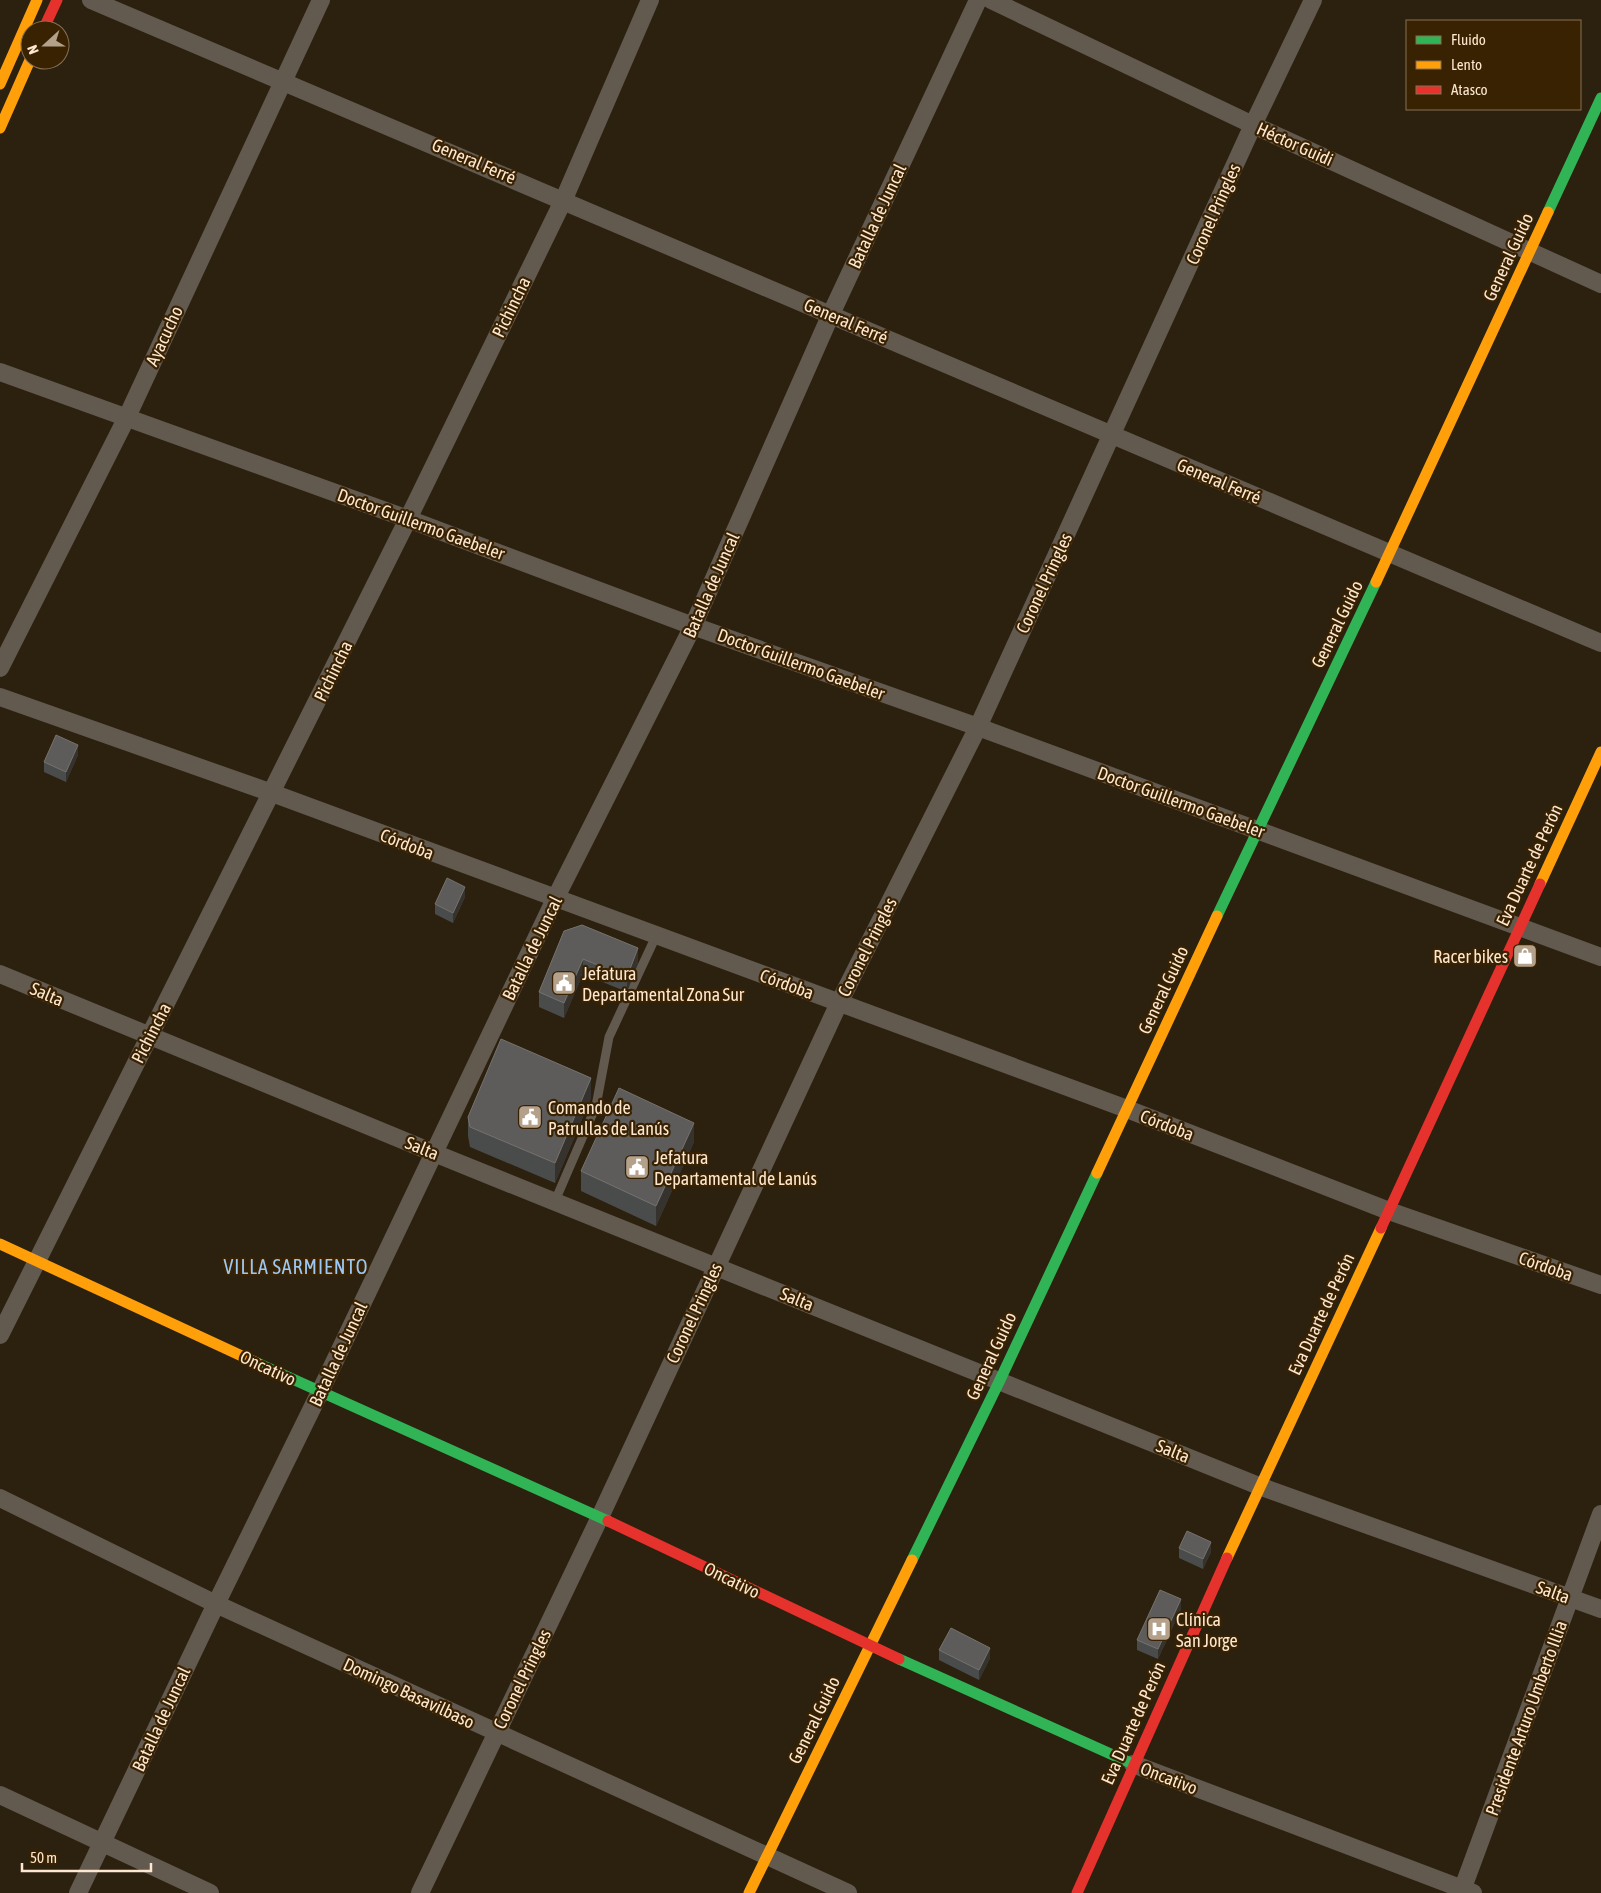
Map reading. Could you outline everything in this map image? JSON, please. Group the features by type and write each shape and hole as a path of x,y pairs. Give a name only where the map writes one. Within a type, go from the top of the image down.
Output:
{"street":[{"path":"0,84 37,0"},
{"path":"48,20 57,0"},
{"name":"General Ferré","path":"91,0 564,199 1389,555 1601,643"},
{"name":"Ayacucho","path":"0,668 127,417 320,0"},
{"name":"Pichincha","path":"0,1334 38,1262 272,793 564,199 650,0"},
{"name":"Batalla de Juncal","path":"78,1893 555,899 693,626 831,314 978,0"},
{"name":"Héctor Guidi","path":"991,0 1253,125 1601,284"},
{"name":"Coronel Pringles","path":"420,1893 600,1517 839,1003 978,728 1253,125 1313,0"},
{"path":"0,128 26,70"},
{"name":"General Guido","path":"749,1893 1000,1380 1257,830 1389,555 1601,98"},
{"name":"Doctor Guillermo Gaebeler","path":"0,372 408,519 693,626 1601,956"},
{"name":"Córdoba","path":"0,696 272,793 1127,1109 1389,1211 1601,1285"},
{"name":"Eva Duarte de Perón","path":"1077,1893 1133,1764 1259,1486 1389,1211 1601,752"},
{"name":"Salta","path":"0,974 434,1153 1259,1486 1601,1609"},
{"name":"Oncativo","path":"0,1244 320,1392 600,1517 870,1646 1133,1764 1466,1892"},
{"name":"Domingo Basavilbaso","path":"0,1498 216,1604 848,1893"},
{"name":"Presidente Arturo Umberto Illia","path":"1466,1892 1601,1514"},
{"path":"0,1795 210,1893"}],"lane":[{"path":"556,1201 596,1106 609,1036 656,936"}],"building":[{"path":"56,735 78,745 66,772 44,762"},
{"path":"447,878 465,887 453,913 435,904"},
{"name":"Jefatura Departamental Zona Sur","path":"582,925 638,948 627,977 583,959 564,1003 539,992 564,931"},
{"name":"Comando de Patrullas de Lanús","path":"501,1039 591,1078 555,1163 470,1127 468,1117"},
{"name":"Jefatura Departamental de Lanús","path":"619,1088 694,1123 656,1206 581,1171"},
{"path":"1187,1531 1211,1542 1203,1559 1179,1548"},
{"name":"Clínica San Jorge","path":"1160,1590 1181,1599 1158,1649 1137,1640"},
{"path":"951,1628 990,1648 979,1670 939,1650"}],"traffic: fast":[{"path":"1548,212 1601,98"},
{"path":"1217,916 1376,582"},
{"path":"912,1560 1000,1380 1097,1173"},
{"path":"257,1363 608,1521"},
{"path":"899,1659 1133,1764"}],"traffic: slow":[{"path":"0,84 37,0"},
{"path":"0,128 26,70"},
{"path":"1376,582 1548,212"},
{"path":"1540,884 1601,752"},
{"path":"1097,1173 1217,916"},
{"path":"1227,1558 1381,1228"},
{"path":"0,1244 257,1363"},
{"path":"749,1893 912,1560"}],"traffic: jam":[{"path":"48,20 57,0"},
{"path":"1381,1228 1540,884"},
{"path":"608,1521 899,1659"},
{"path":"1077,1893 1227,1558"}],"place":[{"name":"Racer bikes","path":"1525,956"},
{"name":"Jefatura Departamental Zona Sur","path":"564,983"},
{"name":"Comando de Patrullas de Lanús","path":"530,1117"},
{"name":"Jefatura Departamental de Lanús","path":"637,1167"},
{"name":"Clínica San Jorge","path":"1159,1629"}],"district":[{"name":"VILLA SARMIENTO","path":"296,1266"}]}
